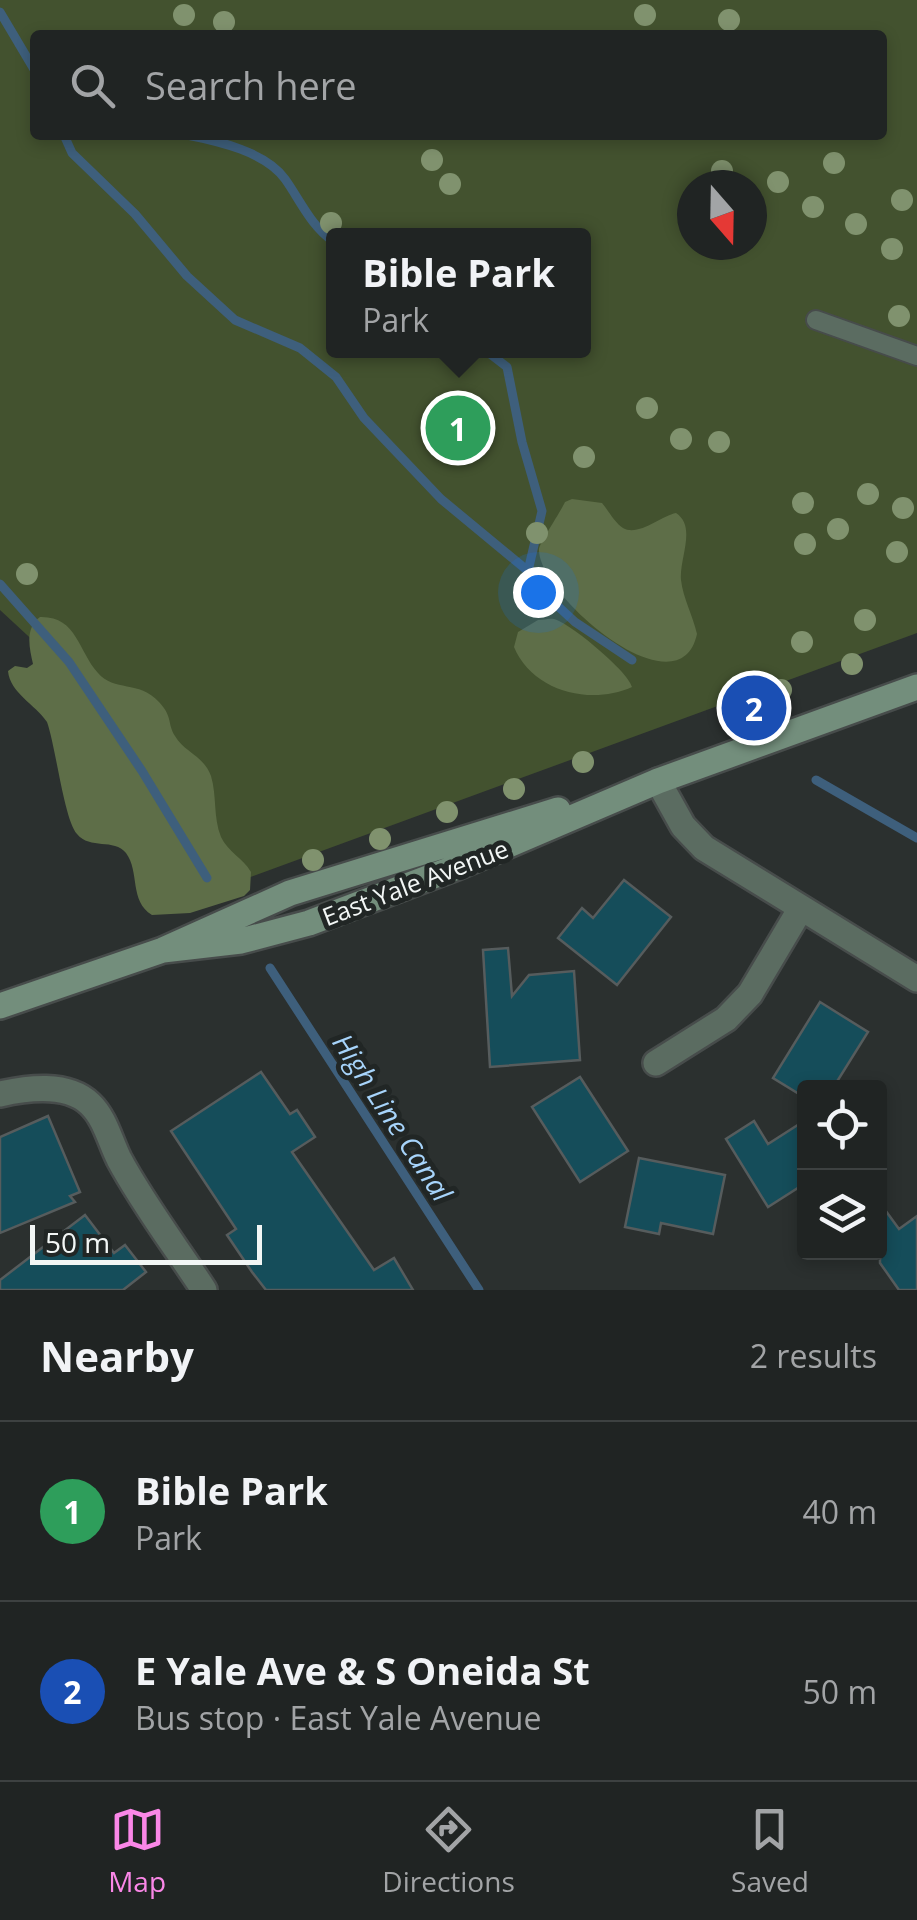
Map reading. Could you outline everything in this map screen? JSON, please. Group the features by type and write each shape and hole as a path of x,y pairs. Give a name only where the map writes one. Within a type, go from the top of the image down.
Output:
{"main road":[{"name":"East Yale Avenue","path":"0,1006 163,950 241,941 309,923 457,867 658,781 917,686"}],"street":[{"path":"658,781 683,826 704,848 917,979"},
{"path":"656,1063 726,1019 750,994 801,908"},
{"path":"0,1094 34,1087 64,1092 88,1102 103,1121 119,1159 204,1290"}],"lane":[{"path":"816,320 917,356"}],"green space":[{"path":"0,0 917,0 917,633 188,900 40,647 0,610"},
{"path":"572,499 602,503 617,523 629,530 676,513 682,519 686,535 681,580 697,634 685,656 664,662 639,655 610,639 560,593 544,569 539,549 565,502"},
{"path":"40,617 52,618 69,628 104,679 143,691 163,707 175,736 211,776 221,837 251,872 250,890 244,896 190,913 152,915 140,902 126,853 115,846 88,842 77,834 68,814 47,722 18,692 8,671 33,664 30,632"},
{"path":"554,619 573,629 610,660 632,687 598,695 564,691 548,684 534,674 514,647 518,632 538,620"}],"building":[{"path":"624,880 671,917 617,985 558,938 582,908 593,918"},
{"path":"508,948 512,996 529,975 574,971 580,1060 490,1067 483,950"},
{"path":"820,1002 868,1032 838,1080 797,1080 797,1093 773,1078"},
{"path":"261,1072 290,1114 297,1110 315,1137 292,1152 374,1270 394,1258 413,1290 266,1290 252,1272 227,1235 236,1229 171,1131"},
{"path":"580,1077 628,1151 580,1182 532,1107"},
{"path":"48,1116 80,1192 70,1196 75,1202 0,1233 0,1137"},
{"path":"754,1121 768,1144 797,1125 797,1188 768,1207 726,1139"},
{"path":"639,1158 725,1175 713,1234 661,1223 659,1234 625,1227"},
{"path":"887,1213 899,1229 917,1216 917,1290 899,1290 880,1263 887,1260"},
{"path":"85,1215 114,1253 125,1245 146,1272 123,1290 0,1290 0,1280"}],"waterway":[{"path":"0,12 30,63"},
{"path":"66,140 72,153 135,214 187,276 235,320 300,348 336,377 364,418 441,499 528,571 575,622 632,660"},
{"path":"209,140 254,155 277,170 326,236"},
{"path":"495,358 507,367 522,442 542,511 528,571"},
{"name":"High Line Canal","path":"0,584 69,662 207,878"},
{"path":"816,780 917,838"},
{"name":"High Line Canal","path":"270,968 479,1290"}],"place":[{"name":"Bible Park","path":"458,428"},
{"name":"E Yale Ave & S Oneida St","path":"754,708"}]}
